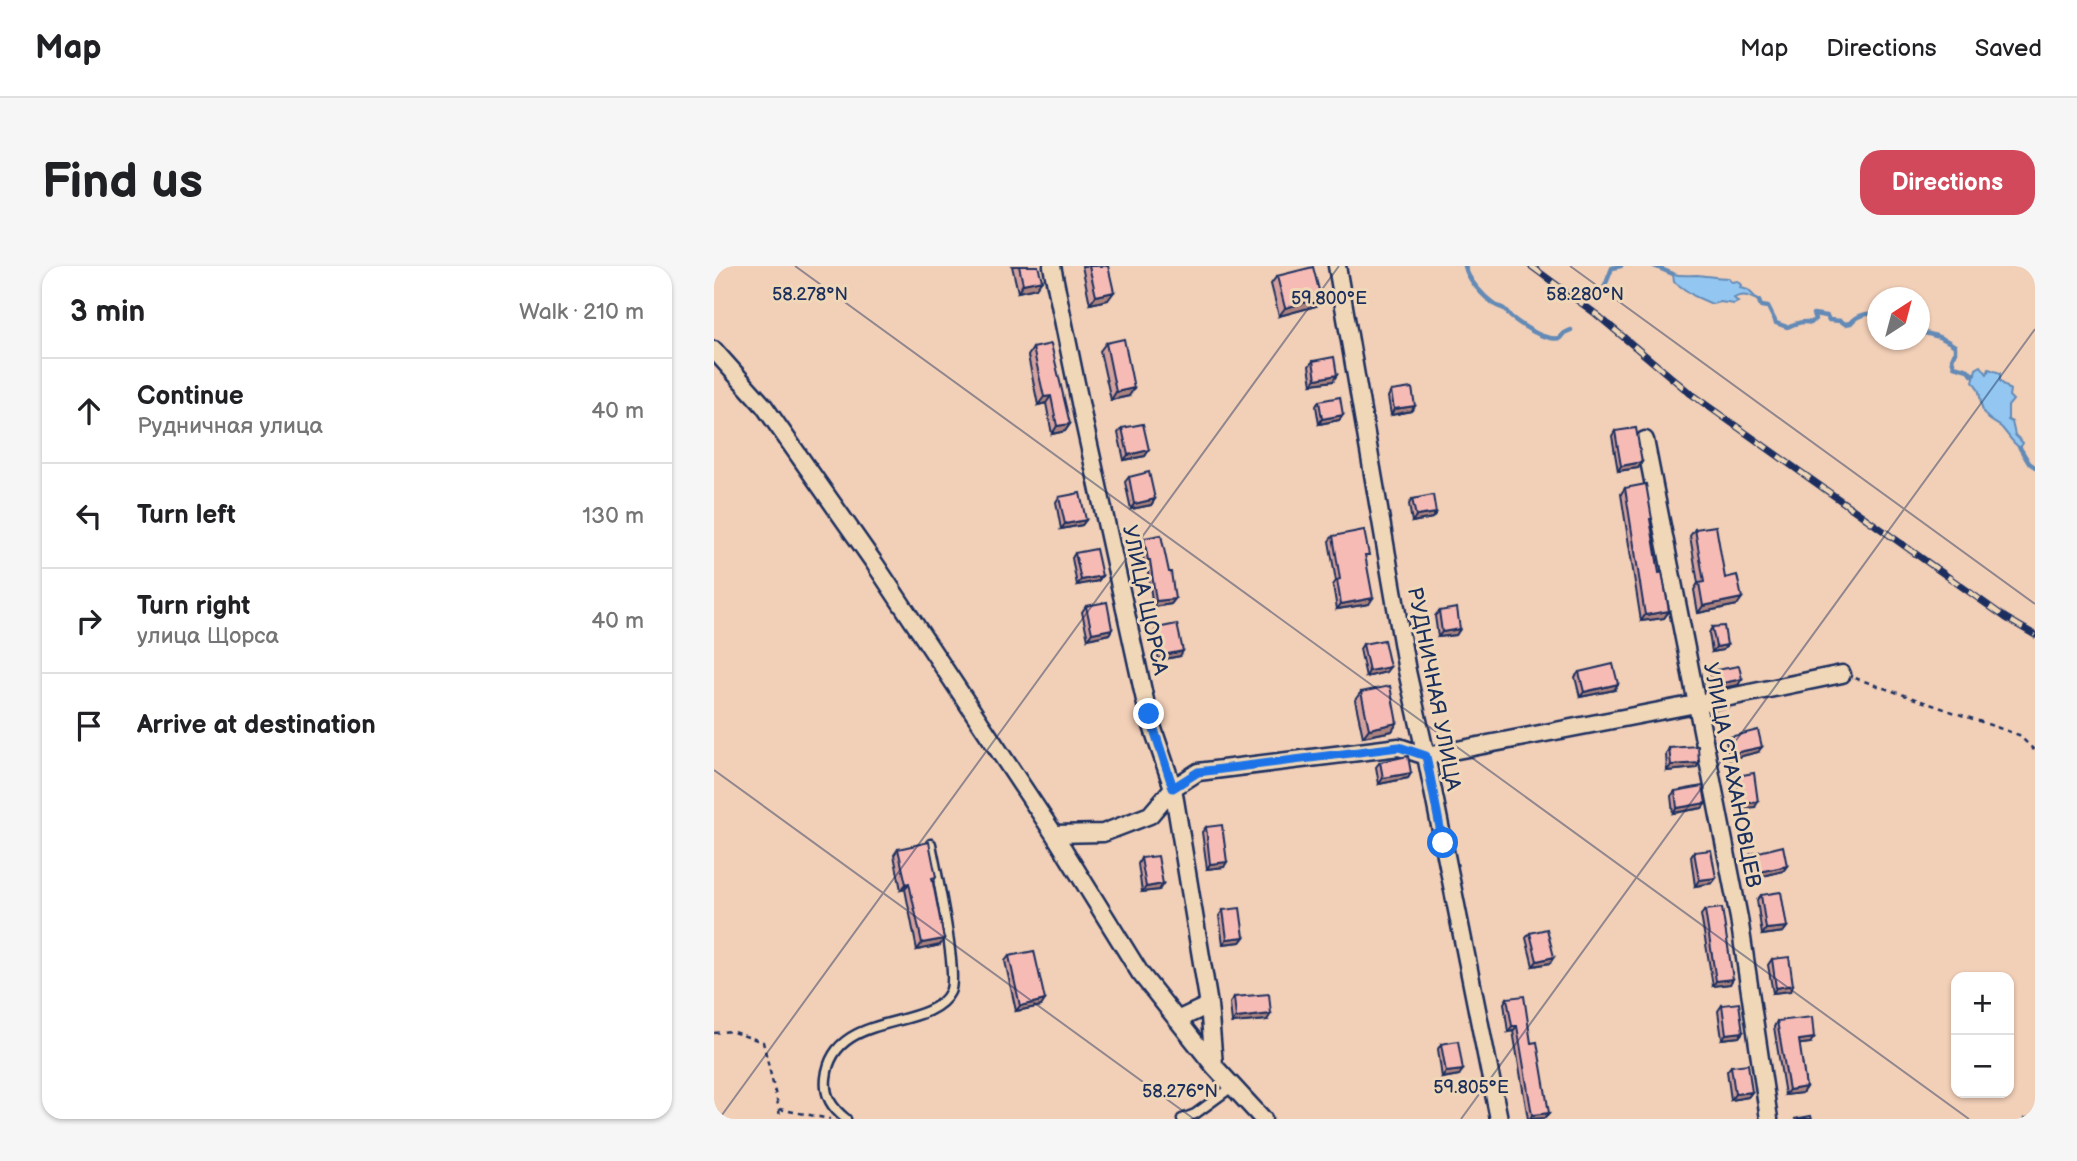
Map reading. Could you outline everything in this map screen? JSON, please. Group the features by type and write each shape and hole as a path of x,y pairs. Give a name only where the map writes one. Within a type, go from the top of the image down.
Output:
{"street":[{"name":"УЛИЦА ЩОРСА","path":"1052,266 1149,714 1173,788 1209,1004 1214,1066"},
{"name":"РУДНИЧНАЯ УЛИЦА","path":"1338,266 1407,671 1499,1119"},
{"path":"714,350 764,406 890,587 1054,834 1140,973 1214,1066 1263,1119"},
{"name":"УЛИЦА СТАХАНОВЦЕВ","path":"1645,440 1739,918 1769,1119"},
{"path":"1054,834 1103,833 1150,815 1173,788 1198,772 1399,747 1426,756 1842,674"},
{"path":"1177,1020 1209,1004"}],"lane":[{"path":"846,1119 828,1099 825,1086 826,1070 832,1053 871,1027 931,1010 945,1001 952,988 951,957 932,844"},
{"path":"1182,1119 1195,1114 1232,1087"}],"path":[{"path":"1842,674 2019,735 2035,751"},
{"path":"714,1033 730,1031 763,1042 780,1119"},
{"path":"779,1109 830,1119"},
{"path":"2024,1119 2035,1116"}],"water":[{"path":"1673,274 1728,278 1731,282 1737,281 1741,285 1740,288 1748,290 1759,301 1743,295 1734,298 1738,302 1734,304 1712,304 1674,282"},
{"path":"1981,366 1987,374 1989,369 2000,373 2000,381 2010,390 2009,396 2013,400 2008,406 2008,420 2012,422 2015,435 2023,443 2020,448 1984,413 1978,389 1973,382 1976,369"}],"building":[{"path":"1019,266 1038,266 1042,280 1023,284"},
{"path":"1089,266 1108,266 1114,292 1096,296"},
{"path":"1313,267 1321,298 1285,308 1277,276"},
{"path":"1124,339 1134,388 1116,392 1106,343"},
{"path":"1051,344 1070,424 1057,426 1051,396 1044,397 1033,348"},
{"path":"1334,357 1337,375 1316,379 1313,361"},
{"path":"1412,388 1415,406 1394,409 1391,391"},
{"path":"1340,397 1343,415 1322,419 1319,401"},
{"path":"1143,424 1149,450 1128,455 1122,428"},
{"path":"1636,428 1642,462 1621,466 1615,431"},
{"path":"1149,472 1155,499 1134,504 1129,477"},
{"path":"1646,484 1659,573 1662,572 1669,611 1645,615 1625,488"},
{"path":"1080,493 1086,520 1065,524 1059,497"},
{"path":"1433,495 1436,513 1416,516 1412,499"},
{"path":"1716,526 1725,578 1737,575 1742,598 1703,606 1699,583 1704,582 1695,529"},
{"path":"1364,530 1369,555 1365,555 1373,598 1341,604 1333,536"},
{"path":"1161,535 1175,599 1156,601 1144,538"},
{"path":"1096,549 1102,576 1081,580 1075,553"},
{"path":"1107,602 1112,629 1092,633 1086,606"},
{"path":"1457,608 1460,629 1442,632 1439,611"},
{"path":"1177,624 1183,651 1163,655 1157,628"},
{"path":"1724,626 1727,645 1716,647 1712,627"},
{"path":"1384,640 1390,667 1369,671 1363,644"},
{"path":"1613,664 1618,684 1584,692 1579,672"},
{"path":"1739,666 1742,679 1713,685 1711,671"},
{"path":"1390,686 1397,723 1369,729 1361,692"},
{"path":"1758,730 1762,747 1734,753 1730,737"},
{"path":"1698,746 1699,763 1671,765 1669,748"},
{"path":"1408,756 1411,773 1383,778 1380,762"},
{"path":"1754,773 1758,802 1741,804 1737,776"},
{"path":"1703,786 1706,803 1677,808 1675,791"},
{"path":"1222,825 1227,862 1210,864 1206,827"},
{"path":"929,842 936,877 932,878 944,939 922,943 909,883 906,884 898,849"},
{"path":"1783,846 1787,866 1755,873 1751,854"},
{"path":"1711,850 1716,878 1699,880 1694,852"},
{"path":"1158,856 1163,884 1146,887 1141,858"},
{"path":"1781,892 1787,927 1766,929 1761,895"},
{"path":"1240,908 1244,937 1227,939 1223,910"},
{"path":"1722,908 1733,979 1716,981 1705,910"},
{"path":"1547,929 1554,957 1537,961 1530,933"},
{"path":"1034,951 1045,1000 1020,1006 1009,956"},
{"path":"1789,957 1793,985 1776,988 1772,959"},
{"path":"1269,994 1271,1014 1236,1018 1234,997"},
{"path":"1524,996 1531,1043 1537,1042 1549,1113 1532,1115 1517,1026 1512,1026 1507,998"},
{"path":"1739,1003 1743,1032 1726,1034 1722,1005"},
{"path":"1812,1017 1814,1038 1799,1040 1806,1087 1789,1090 1777,1021"},
{"path":"1458,1041 1463,1070 1446,1072 1441,1044"},
{"path":"1748,1064 1752,1092 1735,1094 1731,1066"}],"waterway":[{"path":"1465,266 1485,297 1528,329 1554,338 1560,338 1571,330"},
{"path":"1598,293 1605,286 1612,268 1621,266"},
{"path":"1654,266 1673,274"},
{"path":"1759,301 1761,306 1768,307 1776,323 1787,327 1802,322 1811,323 1815,319 1813,314 1827,316 1829,320 1845,324 1867,314"},
{"path":"1930,335 1955,346 1952,359 1954,366 1974,374"},
{"path":"2020,448 2029,463 2035,467"}],"railway":[{"path":"1531,266 1596,314 1691,394 2006,618 2035,635"}],"route":[{"path":"1149,714 1173,788 1198,772 1399,747 1426,756 1443,843"}]}
